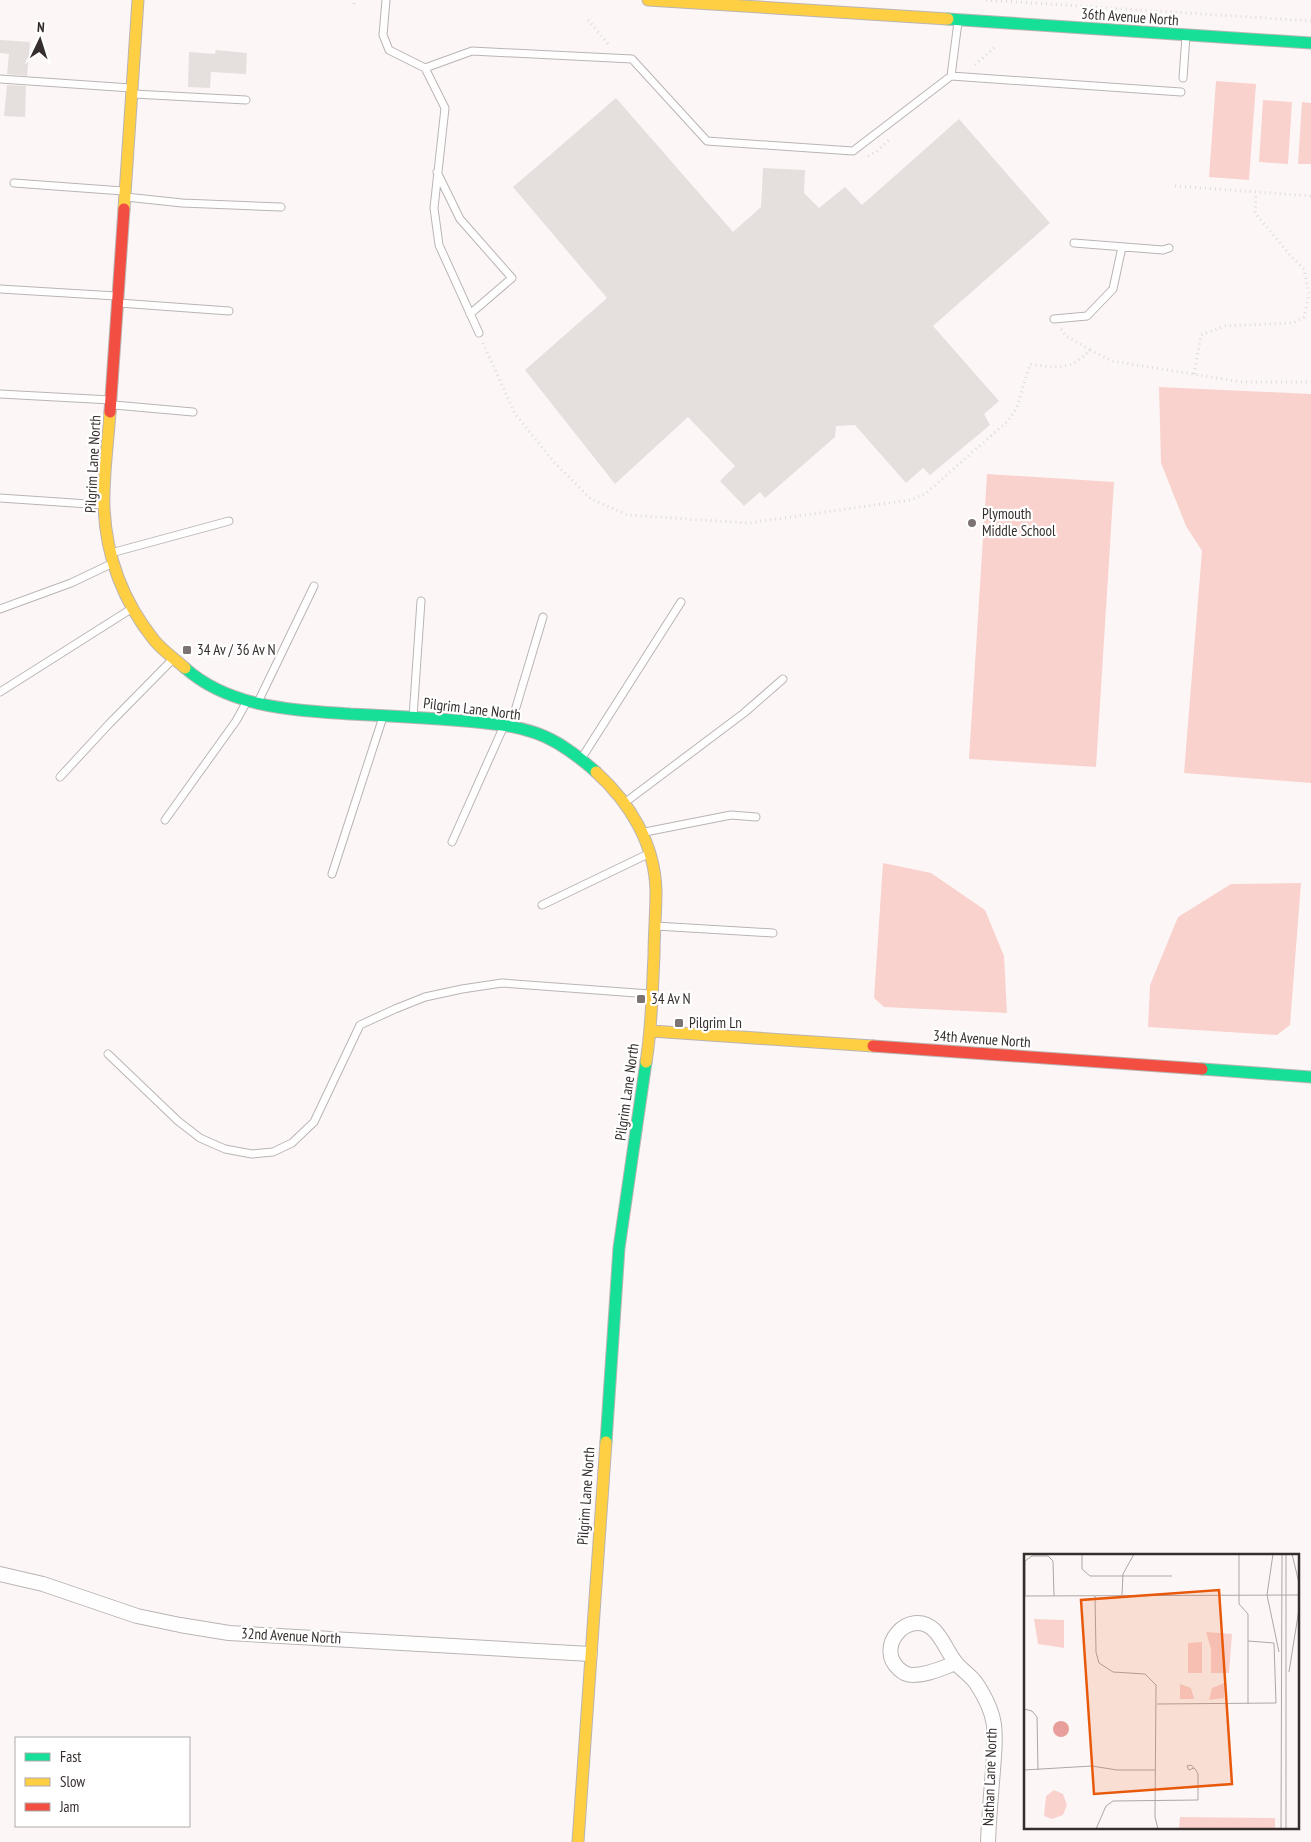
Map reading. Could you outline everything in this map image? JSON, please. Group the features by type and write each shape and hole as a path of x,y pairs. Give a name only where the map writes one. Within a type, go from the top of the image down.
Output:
{"street":[{"name":"Pilgrim Lane North","path":"138,0 104,505 106,532 112,558 121,586 132,609 155,642 193,675 219,690 252,702 298,710 412,717 508,726 536,733 555,741 581,758 614,788 636,818 650,852 656,889 651,1031 619,1248 578,1842"},
{"name":"36th Avenue North","path":"648,0 1311,43"},
{"name":"34th Avenue North","path":"651,1031 1311,1077"},
{"name":"32nd Avenue North","path":"0,1574 43,1584 137,1616 180,1626 229,1633 590,1654"},
{"name":"Nathan Lane North","path":"956,1664 928,1673 911,1675 902,1672 895,1666 890,1650 891,1642 900,1629 906,1625 921,1624 933,1629 945,1643 956,1664 975,1682 988,1704 994,1724 988,1842"}],"lane":[{"path":"386,0 383,36 389,50 425,68 445,108 434,208 439,245 479,333"},
{"path":"951,76 958,19"},
{"path":"1183,78 1186,36"},
{"path":"425,68 472,51 632,59 707,141 854,151 951,76 1181,92"},
{"path":"0,79 246,100"},
{"path":"437,172 460,219 512,278 470,314"},
{"path":"14,183 125,194 182,203 281,207"},
{"path":"1074,243 1164,250 1169,248"},
{"path":"1054,319 1087,316 1113,290 1122,247"},
{"path":"0,289 229,311"},
{"path":"0,394 111,402 193,412"},
{"path":"0,498 104,505"},
{"path":"0,609 71,583 112,558 229,521"},
{"path":"165,820 252,702 314,586"},
{"path":"412,717 422,601"},
{"path":"581,758 681,602"},
{"path":"0,692 132,609"},
{"path":"452,842 508,726 543,617"},
{"path":"60,776 173,659"},
{"path":"625,803 744,712 783,679"},
{"path":"332,874 384,715"},
{"path":"642,833 731,815 756,817"},
{"path":"542,905 650,852"},
{"path":"656,926 774,933"},
{"path":"108,1054 178,1121 200,1138 225,1149 252,1154 273,1152 292,1143 314,1122 360,1025 395,1009 425,997 502,982 653,994"}],"path":[{"path":"986,0 1311,21"},
{"path":"588,20 621,58"},
{"path":"963,76 995,47"},
{"path":"860,160 876,152 890,140"},
{"path":"1174,186 1311,196"},
{"path":"1194,374 1201,335 1225,326 1293,323 1304,317 1309,294 1304,269 1255,214 1256,193"},
{"path":"1054,319 1066,336 1112,361 1242,382 1311,382"},
{"path":"479,333 515,414 554,462 591,499 628,515 749,523 910,500 925,494 1009,420 1017,407 1030,364 1055,368 1068,366 1081,360 1090,350"}],"shaded area":[{"path":"1216,81 1256,84 1249,180 1209,177"},
{"path":"1263,100 1292,102 1288,164 1259,162"},
{"path":"1302,102 1311,103 1311,164 1298,164"},
{"path":"1159,387 1311,394 1311,783 1184,773 1202,551 1186,526 1161,463"},
{"path":"987,474 1114,482 1096,767 969,759"},
{"path":"883,863 931,873 985,910 1004,956 1007,1013 884,1007 874,998"},
{"path":"1301,883 1290,1025 1277,1035 1148,1027 1150,985 1178,917 1231,884"}],"building":[{"path":"0,40 30,42 27,76 7,74 9,54 0,53"},
{"path":"216,50 247,53 246,74 211,72 210,88 188,87 189,52 215,54"},
{"path":"7,85 26,86 25,117 4,116"},
{"path":"616,98 733,232 761,207 763,168 805,170 804,193 819,208 845,187 862,205 959,119 1050,223 933,326 999,401 984,414 990,425 930,475 923,468 906,483 855,425 836,426 835,437 765,498 760,492 744,506 720,481 735,466 688,417 615,484 525,370 607,298 513,187"}],"traffic: fast":[{"path":"948,19 1311,43"},
{"path":"185,668 203,681 222,691 242,699 285,708 476,722 521,729 544,736 560,745 596,772"},
{"path":"606,1442 619,1248 646,1062"},
{"path":"1202,1069 1311,1077"}],"traffic: slow":[{"path":"124,209 138,0"},
{"path":"648,0 948,19"},
{"path":"110,412 104,495 108,543 118,577 133,610 157,644 185,668"},
{"path":"596,772 620,797 630,811 646,841 655,874 651,1023 646,1062"},
{"path":"651,1031 873,1046"},
{"path":"578,1842 606,1442"}],"traffic: jam":[{"path":"110,412 124,209"},
{"path":"873,1046 1202,1069"}],"place":[{"name":"Plymouth Middle School","path":"972,523"},
{"name":"34 Av / 36 Av N","path":"187,650"},
{"name":"34 Av N","path":"641,999"},
{"name":"Pilgrim Ln","path":"679,1023"}]}
